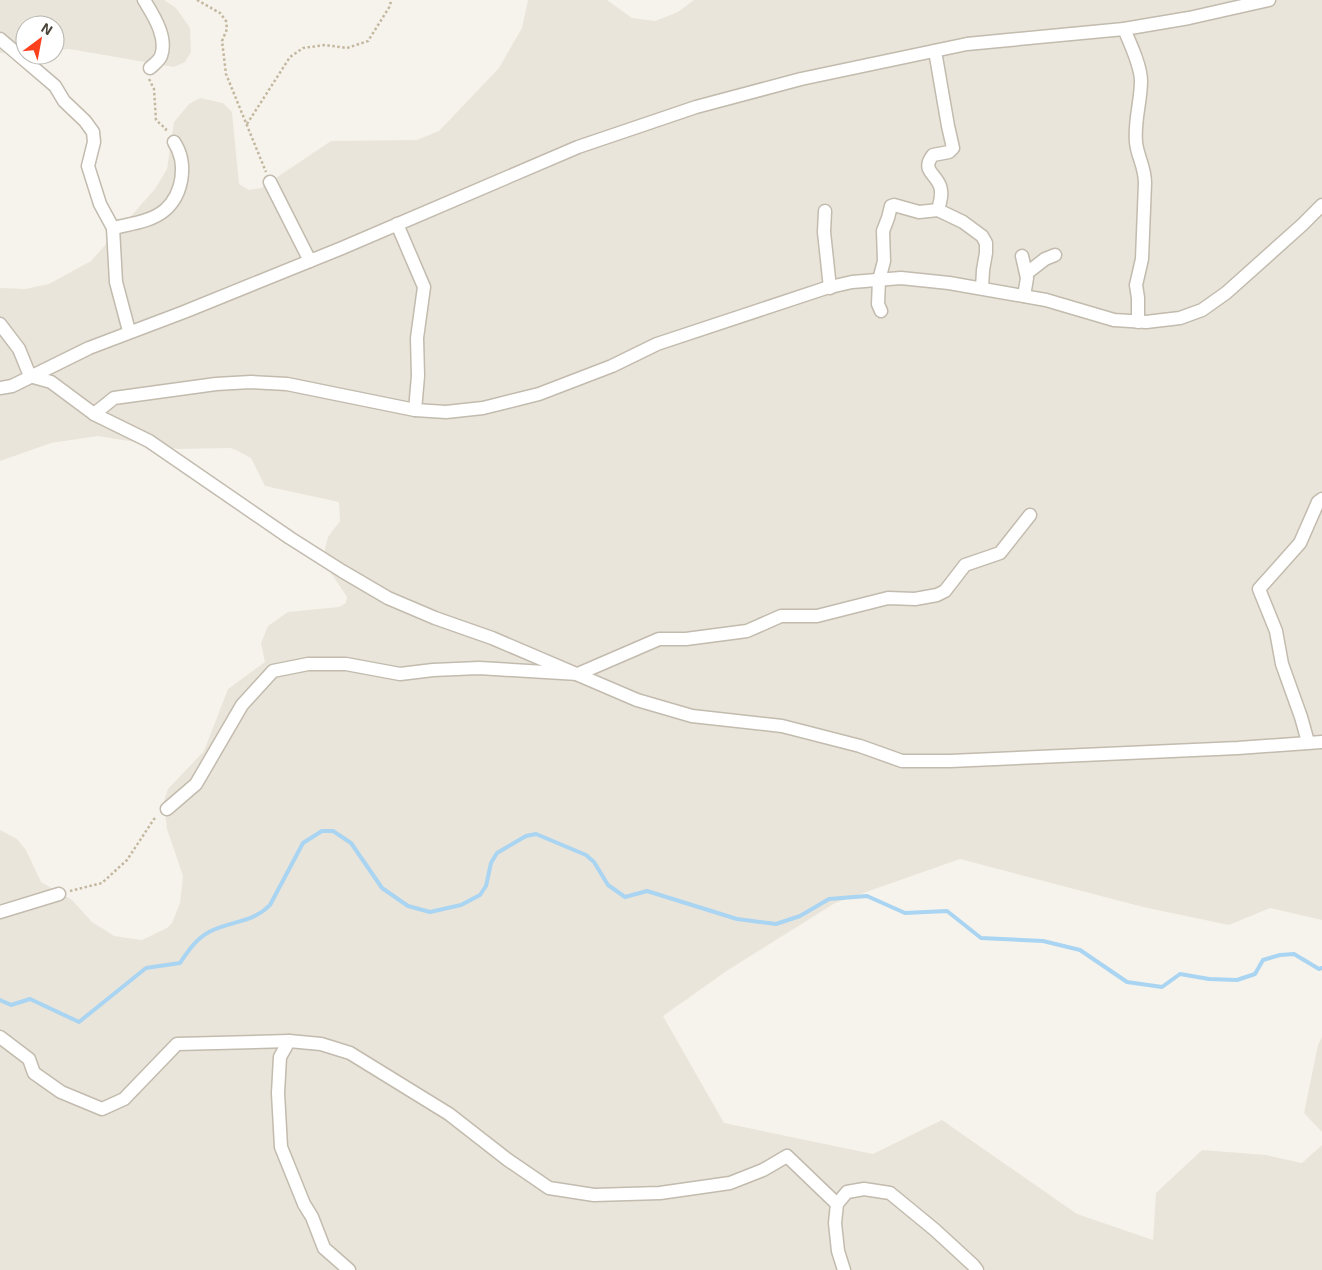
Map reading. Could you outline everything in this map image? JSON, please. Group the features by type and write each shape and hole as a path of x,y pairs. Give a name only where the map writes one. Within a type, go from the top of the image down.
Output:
{"street":[{"path":"144,0 158,25 163,48 160,58 150,68"},
{"path":"0,388 12,386 89,348 129,331 184,312 310,261 578,147 696,107 801,79 967,44 1124,29 1189,18 1269,0"},
{"path":"1124,29 1141,78 1136,121 1136,144 1145,171 1145,183 1142,260 1136,285 1138,322"},
{"path":"0,39 55,86 64,101 85,120 93,132 94,142 88,166 100,204 113,228 116,282 129,331"},
{"path":"935,51 953,148 949,152 933,155 928,161 928,169 939,184 942,195 938,210"},
{"path":"113,228 152,218 165,210 182,181 182,163 179,149 174,142"},
{"path":"270,182 310,261"},
{"path":"881,311 878,304 879,280 884,261 882,231 891,206 894,205 919,212 938,210 963,222 982,236 986,243 986,253 982,288"},
{"path":"94,414 114,398 206,385 251,382 287,384 415,410 446,412 483,408 539,394 612,366 658,344 852,282 901,278 949,283 1046,300 1114,320 1146,322 1180,318 1202,310 1226,292 1302,226 1322,205"},
{"path":"825,211 824,232 830,288"},
{"path":"397,224 424,287 418,338 418,376 415,410"},
{"path":"1027,273 1055,254"},
{"path":"1022,256 1027,273 1024,296"},
{"path":"0,324 19,349 30,376"},
{"path":"30,376 51,382 94,414 149,441 290,538 388,598 435,618 492,638 637,700 692,716 782,726 860,746 902,761 950,761 1238,748 1322,742"},
{"path":"1308,742 1282,664 1276,631 1259,589 1300,542 1318,502 1322,499"},
{"path":"167,809 196,784 242,706 273,671 308,664 346,664 400,674 479,668 578,674 659,640 686,639 747,631 781,616 817,616 888,598 915,599 937,596 945,591 965,565 1000,553 1030,514"},
{"path":"0,912 59,894"},
{"path":"0,1037 28,1059 34,1073 61,1092 102,1109 124,1099 177,1044 289,1041 321,1044 350,1053 449,1114 508,1160 549,1188 594,1195 660,1193 730,1183 763,1170 787,1156 837,1204"},
{"path":"289,1041 280,1057 278,1084 281,1147 324,1248 348,1270"},
{"path":"844,1270 838,1251 835,1223 837,1204 848,1192 864,1189 890,1193 935,1230 974,1265 977,1270"}],"path":[{"path":"197,0 220,13 226,22 228,29 222,41 226,74 270,182"},
{"path":"247,124 290,57 303,48 326,44 347,48 368,41 390,6 391,0"},
{"path":"150,68 148,75 154,89 156,120 166,129 165,136 174,142"},
{"path":"59,894 102,882 127,860 154,819 167,809"}],"shaded area":[{"path":"0,0 164,0 176,8 190,28 191,52 185,62 174,67 65,49 65,15 15,15 15,52 0,53"},
{"path":"528,0 607,0 632,18 655,21 678,12 694,0 1322,0 1322,920 1270,908 1229,925 1143,907 960,859 835,903 728,970 663,1016 724,1123 873,1154 942,1120 1077,1214 1153,1240 1156,1193 1202,1150 1266,1155 1302,1163 1322,1145 1322,1270 0,1270 0,830 17,839 26,850 41,882 72,900 92,922 114,936 142,940 167,928 172,923 180,903 183,876 167,829 164,801 168,789 204,751 228,689 265,662 261,643 268,626 288,612 339,607 346,603 347,597 329,570 324,553 328,537 340,521 339,502 265,486 251,458 236,450 230,448 178,449 98,436 51,443 0,461 0,288 25,289 49,284 91,261 155,189 167,169 174,122 189,104 200,98 223,103 232,112 239,184 249,190 261,188 331,141 417,140 439,131 499,68 522,28"},
{"path":"1322,1037 1322,1132 1304,1113 1318,1045"}],"waterway":[{"path":"0,1000 11,1005 30,999 79,1022 146,968 180,963 204,935 217,928 249,919 263,911 270,905 303,843 322,831 333,831 351,843 382,888 408,906 430,912 461,905 480,895 486,886 491,863 497,853 526,836 536,834 586,855 594,862 608,885 625,897 647,891 737,919 776,924 800,916 829,899 867,896 905,913 947,911 981,938 1043,941 1080,950 1127,982 1162,987 1180,974 1209,979 1237,980 1255,974 1263,960 1280,955 1294,954 1319,969 1322,968"}]}
